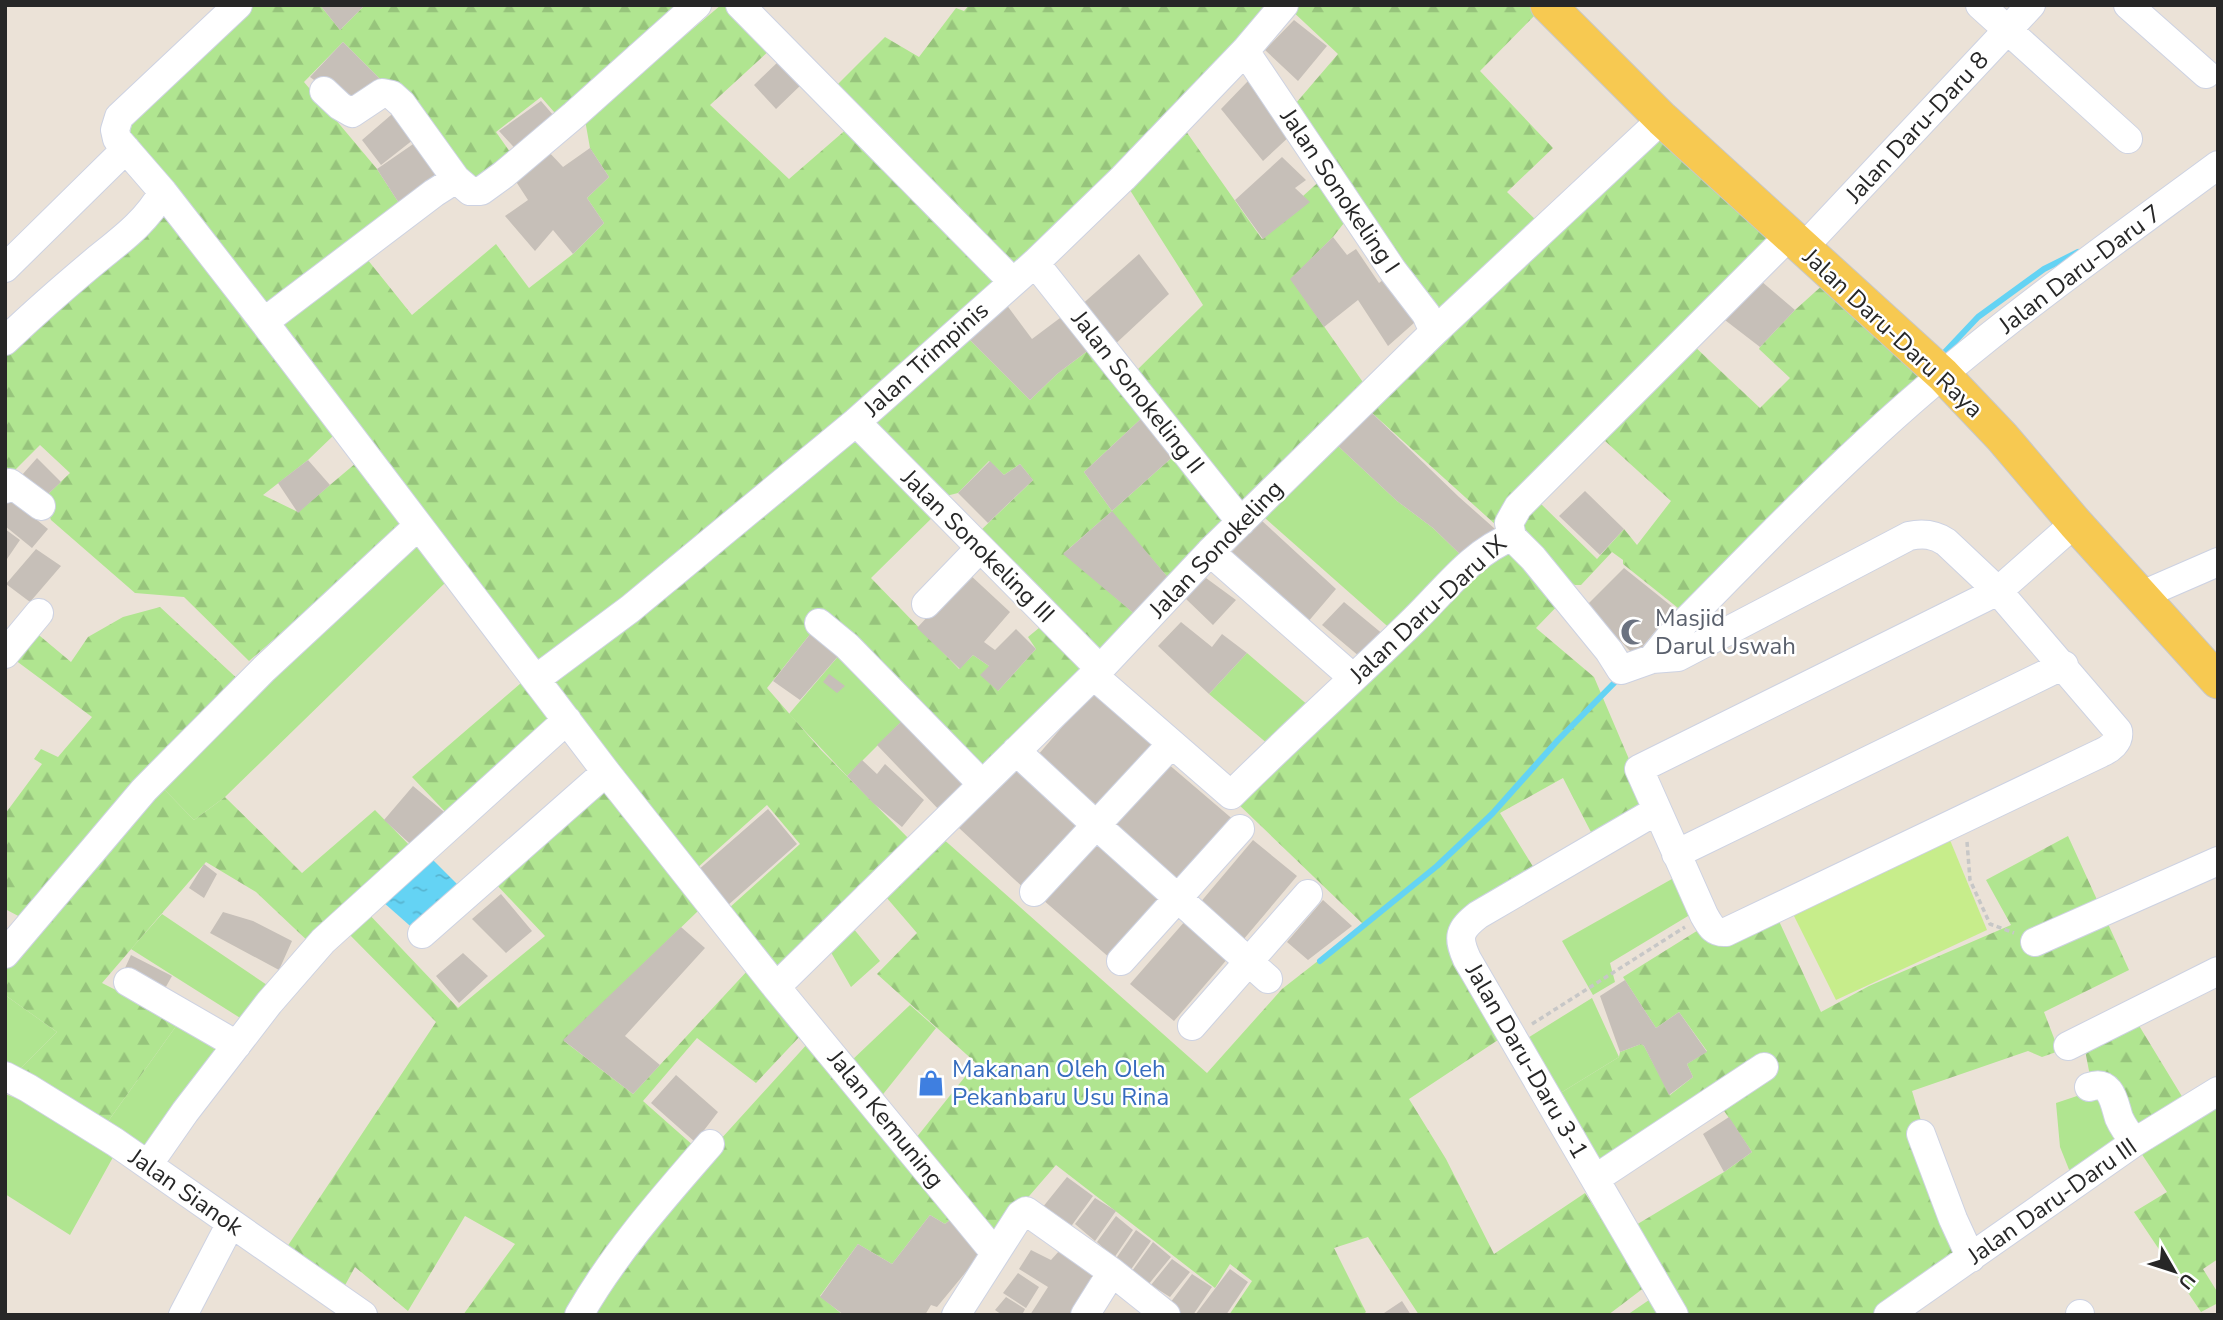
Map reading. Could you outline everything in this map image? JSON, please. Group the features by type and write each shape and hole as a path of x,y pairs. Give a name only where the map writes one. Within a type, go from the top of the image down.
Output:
{"main road":[{"name":"Jalan Daru-Daru Raya","path":"1548,5 1662,119 1943,375 2002,437 2075,523 2218,681"}],"street":[{"path":"5,268 126,149 115,135 119,117 238,5"},
{"path":"324,91 352,113 382,93 392,95 417,123 456,179 470,191 481,191 574,115 697,5"},
{"path":"740,5 1013,282"},
{"name":"Jalan Trimpinis","path":"536,679 630,609 856,422 1013,282 1123,178 1245,51 1284,5"},
{"path":"1980,5 2128,139"},
{"name":"Jalan Daru-Daru 8","path":"1796,242 2031,5"},
{"path":"2141,9 2206,75"},
{"name":"Jalan Sonokeling I","path":"1245,51 1393,271 1426,314 1434,332"},
{"name":"Jalan Sonokeling","path":"776,987 1097,672 1210,552 1434,332 1662,119"},
{"name":"Jalan Kemuning","path":"126,149 163,192 264,322 606,772 776,987 995,1253"},
{"name":"Jalan Daru-Daru 7","path":"1652,659 1669,638 1861,446 1943,375 2081,265 2218,164"},
{"path":"264,322 433,193 456,179"},
{"path":"5,341 30,316 137,227 163,192"},
{"name":"Jalan Daru-Daru IX","path":"1231,795 1461,572 1486,551 1512,537 1509,523 1518,507 1796,242"},
{"name":"Jalan Sonokeling II","path":"1035,262 1241,522"},
{"name":"Jalan Sonokeling III","path":"856,422 1097,672 1231,795"},
{"path":"5,489 10,483 41,506"},
{"path":"1512,537 1542,568 1609,651 1621,670 1652,659 1678,657 1917,534 1937,536 1997,591 2116,727 2118,739 2109,749 1726,932 1711,927 1704,915 1639,769 1997,591 2075,523"},
{"path":"5,954 144,790 264,669 418,526"},
{"path":"926,604 980,548"},
{"path":"1210,552 1343,669"},
{"path":"2142,595 2218,562"},
{"path":"5,653 38,612"},
{"path":"819,623 847,646 982,784"},
{"path":"1676,854 2064,666"},
{"path":"148,1165 237,1045 323,941 567,720"},
{"path":"1016,751 1259,970"},
{"path":"1034,892 1164,752"},
{"path":"422,934 606,772"},
{"name":"Jalan Daru-Daru 3-1","path":"1656,811 1478,915 1463,929 1460,939 1461,946 1512,1036 1674,1315"},
{"path":"1121,961 1240,828"},
{"path":"2035,942 2218,861"},
{"path":"1192,1026 1259,970 1308,894"},
{"path":"2068,1046 2218,971"},
{"path":"128,982 237,1045"},
{"path":"1595,1179 1764,1067"},
{"name":"Jalan Sianok","path":"5,1076 64,1110 148,1165 363,1315"},
{"path":"2090,1087 2102,1085 2108,1089 2120,1121 2134,1142"},
{"name":"Jalan Daru-Daru III","path":"1888,1315 2134,1142 2218,1091"},
{"path":"1921,1134 1948,1207 1971,1258"},
{"path":"579,1315 593,1290 650,1214 710,1144"},
{"path":"956,1315 1025,1211 1112,1272 1166,1315"},
{"path":"183,1315 231,1223"},
{"path":"1085,1315 1112,1272"}],"path":[{"path":"1965,818 1970,880 1990,923 2035,942"},
{"path":"1512,1036 1704,915"}],"green space":[{"path":"252,5 320,5 340,30 365,5 687,5 561,120 541,97 496,132 515,159 470,185 381,80 343,42 304,82 377,169 404,211 266,316 128,143 132,123"},
{"path":"721,5 729,5 771,49 710,105 789,179 849,127 1003,279 850,419 541,667 273,324 363,254 412,315 496,244 529,288 573,254 604,223 587,198 609,177 590,148 585,120"},
{"path":"969,5 1277,5 1015,271 836,86 885,37 919,57 956,8 964,11"},
{"path":"1292,5 1534,5 1539,11 1480,71 1553,148 1507,192 1540,224 1442,318 1290,110 1338,54 1289,8"},
{"path":"1183,127 1262,239 1309,202 1303,196 1323,178 1351,214 1333,237 1291,279 1367,388 1243,511 1133,374 1203,305 1128,187"},
{"path":"1657,135 1776,241 1496,525 1372,413"},
{"path":"166,207 334,435 308,460 263,495 298,512 356,463 405,525 249,661 184,597 135,593 51,520 43,499 70,473 40,445 13,472 5,466 5,347"},
{"path":"1825,283 1928,376 1683,612 1612,552 1581,585 1575,585 1540,559 1515,535 1537,500 1597,559 1624,529 1637,545 1671,501 1604,440 1693,345 1760,408 1790,378 1759,349 1760,347"},
{"path":"967,337 1030,400 1057,374 1090,349 1145,415 1084,472 1112,511 1177,453 1232,519 1171,581 1111,512 1064,553 1137,616 1101,662 978,533 1033,480 1020,464 1004,475 989,461 958,493 946,496 941,509 871,578 959,669 973,655 989,666 998,691 1036,649 1028,637 1045,623 1090,667 981,774 819,623 767,688 821,750 917,847 777,970 728,909 800,844 767,805 696,869 549,677"},
{"path":"1338,446 1466,560 1394,632 1265,518"},
{"path":"415,538 446,582 225,797 194,820 160,785"},
{"path":"1503,544 1564,599 1536,628 1594,677 1649,806 1593,836 1563,778 1500,813 1537,873 1466,917 1501,1038 1409,1099 1446,1159 1494,1254 1585,1193 1645,1287 1608,1315 1419,1315 1368,1237 1334,1248 1366,1312 1362,1315 1229,1315 1252,1281 1230,1264 1215,1288 1056,1165 1017,1210 1000,1245 916,1138 976,1063 877,974 917,933 886,897 941,837 1207,1073 1282,989 1364,925 1235,801"},
{"path":"160,607 242,683 26,920 5,909 5,814 42,764 34,759 41,749 58,757 92,717 11,657 34,631 71,662 88,637 123,617"},
{"path":"847,646 910,713 847,776 789,714"},
{"path":"1247,653 1316,712 1276,751 1209,694"},
{"path":"521,683 557,724 452,819 412,777"},
{"path":"604,784 699,910 564,1041 633,1094 749,969 802,1034 756,1083 697,1038 643,1101 695,1147 570,1315 463,1315 515,1244 465,1216 408,1311 355,1267 343,1289 283,1253 436,1022 344,929 365,910 458,1008 545,936 494,882"},
{"path":"160,785 194,820 225,797 302,873 375,810 415,851 312,945 256,892 206,862 102,983 179,1022 104,1127 20,1069 57,1032 5,995 5,963"},
{"path":"2068,836 2129,970 2044,1012 2059,1051 2042,1057 2028,1051 1912,1091 1964,1263 1888,1315 1678,1315 1631,1228 1752,1152 1716,1099 1598,1170 1554,1097 1619,1057 1620,1052 1641,1044 1670,1095 1693,1077 1687,1064 1707,1051 1679,1012 1656,1028 1623,977 1700,929 1778,919 1821,1012 1869,986 2011,925 1986,880"},
{"path":"1950,840 1987,930 1836,1000 1792,912"},
{"path":"1679,875 1693,913 1610,963 1615,982 1593,995 1562,941"},
{"path":"162,914 270,987 245,1021 131,949"},
{"path":"853,928 880,961 851,987 829,949"},
{"path":"5,995 57,1032 20,1069 5,1064"},
{"path":"1592,998 1619,1057 1554,1097 1521,1042"},
{"path":"910,1005 936,1028 880,1098 850,1062"},
{"path":"2135,1019 2186,1103 2144,1132 2090,1076 2084,1045"},
{"path":"179,1022 224,1051 142,1155 104,1127"},
{"path":"809,1042 955,1216 945,1224 930,1215 892,1264 858,1244 820,1296 843,1315 586,1315 690,1173"},
{"path":"2101,1088 2125,1139 2072,1177 2060,1147 2056,1103"},
{"path":"5,1094 27,1102 117,1150 70,1235 5,1194"},
{"path":"2218,1099 2218,1259 2203,1269 2218,1293 2218,1303 2201,1312 2134,1212 2167,1192 2139,1150"},
{"path":"1649,1300 1658,1315 1627,1315"}],"water":[{"path":"432,859 465,892 417,932 383,902"}],"building":[{"path":"320,5 365,5 340,30"},
{"path":"1294,20 1327,46 1298,81 1265,50"},
{"path":"343,42 381,80 354,109 310,77"},
{"path":"781,59 804,82 776,109 754,85"},
{"path":"1248,81 1291,135 1263,161 1221,109"},
{"path":"541,101 560,123 521,155 499,131"},
{"path":"398,109 418,136 381,165 362,140"},
{"path":"419,140 445,176 404,211 377,169"},
{"path":"590,148 609,177 587,198 604,223 573,254 553,230 535,251 505,216 528,200 515,180 547,150 563,167"},
{"path":"1282,157 1306,180 1295,188 1310,202 1263,239 1235,200"},
{"path":"1333,237 1347,255 1356,249 1379,283 1392,273 1423,315 1388,346 1358,300 1324,327 1290,279"},
{"path":"1139,254 1169,294 1111,348 1079,307"},
{"path":"1761,281 1795,310 1760,347 1721,317"},
{"path":"1006,304 1032,339 1064,315 1090,349 1057,374 1030,400 967,337"},
{"path":"1372,413 1503,536 1466,560 1338,446"},
{"path":"1145,415 1177,453 1112,511 1084,472"},
{"path":"37,458 61,482 47,495 22,475"},
{"path":"308,460 330,485 298,513 278,483"},
{"path":"990,461 1004,475 1020,464 1033,480 988,523 958,493"},
{"path":"1585,491 1624,529 1600,555 1559,516"},
{"path":"10,498 48,529 32,548 5,526 5,504"},
{"path":"1112,511 1171,581 1137,616 1063,554"},
{"path":"1261,520 1336,589 1307,623 1229,555"},
{"path":"5,529 20,540 7,559 5,557"},
{"path":"36,549 61,566 30,602 6,584"},
{"name":"Masjid Darul Uswah","path":"1624,568 1674,608 1635,656 1586,606"},
{"path":"968,573 1010,612 984,642 995,650 1016,629 1036,649 998,691 980,675 989,666 973,655 960,669 917,628"},
{"path":"1206,578 1236,600 1213,625 1185,598"},
{"path":"1344,602 1390,640 1366,662 1322,625"},
{"path":"1181,622 1212,647 1222,634 1247,653 1209,694 1158,646"},
{"path":"819,623 847,646 800,700 773,681"},
{"path":"829,674 845,686 837,693 823,682"},
{"path":"1093,691 1157,745 1102,810 1038,755"},
{"path":"910,713 978,779 943,814 877,745"},
{"path":"862,760 877,774 885,764 924,800 902,827 873,803 847,776"},
{"path":"1018,763 1086,826 1027,891 959,828"},
{"path":"1167,763 1236,822 1179,887 1111,828"},
{"path":"413,786 449,816 418,851 384,820"},
{"path":"768,809 797,844 727,906 697,871"},
{"path":"1097,837 1165,897 1111,959 1042,899"},
{"path":"1253,840 1297,876 1243,940 1199,904"},
{"path":"204,864 217,874 204,898 189,888"},
{"path":"501,894 532,931 506,953 472,919"},
{"path":"1323,900 1352,926 1308,960 1287,942"},
{"path":"223,912 253,921 292,941 279,970 210,933"},
{"path":"1186,920 1229,957 1174,1021 1130,984"},
{"path":"681,927 705,948 625,1036 660,1065 633,1094 563,1040"},
{"path":"463,953 488,976 459,1003 436,976"},
{"path":"131,955 172,976 163,992 125,968"},
{"path":"1625,980 1656,1028 1679,1012 1707,1052 1687,1064 1693,1077 1669,1095 1644,1046 1641,1044 1620,1052 1600,996"},
{"path":"676,1075 718,1112 695,1142 651,1103"},
{"path":"1729,1117 1752,1152 1724,1172 1703,1134"},
{"path":"1067,1177 1093,1196 1067,1232 1038,1213"},
{"path":"1095,1198 1116,1211 1095,1241 1075,1224"},
{"path":"930,1215 945,1224 955,1216 984,1250 937,1307 931,1305 925,1315 844,1315 820,1297 858,1244 892,1264"},
{"path":"1116,1216 1133,1230 1114,1258 1097,1242"},
{"path":"1136,1230 1151,1241 1125,1278 1110,1267"},
{"path":"1153,1242 1171,1257 1148,1285 1132,1271"},
{"path":"1031,1250 1051,1260 1060,1250 1100,1277 1077,1315 1030,1315 1048,1287 1019,1269"},
{"path":"1172,1259 1190,1272 1170,1297 1151,1285"},
{"path":"1230,1269 1248,1282 1226,1315 1195,1315"},
{"path":"1018,1273 1039,1287 1026,1308 1003,1293"},
{"path":"1192,1274 1212,1287 1193,1315 1178,1315 1167,1307"},
{"path":"1006,1297 1025,1309 1022,1315 1002,1315 995,1310"},
{"path":"1402,1301 1411,1315 1381,1315"}],"waterway":[{"path":"1944,353 1978,317 2044,269 2078,252"},
{"path":"1320,961 1437,866 1492,814 1558,740 1620,677"}],"place":[{"name":"Masjid Darul Uswah","path":"1634,632"},
{"name":"Makanan Oleh Oleh Pekanbaru Usu Rina","path":"931,1083"}]}
